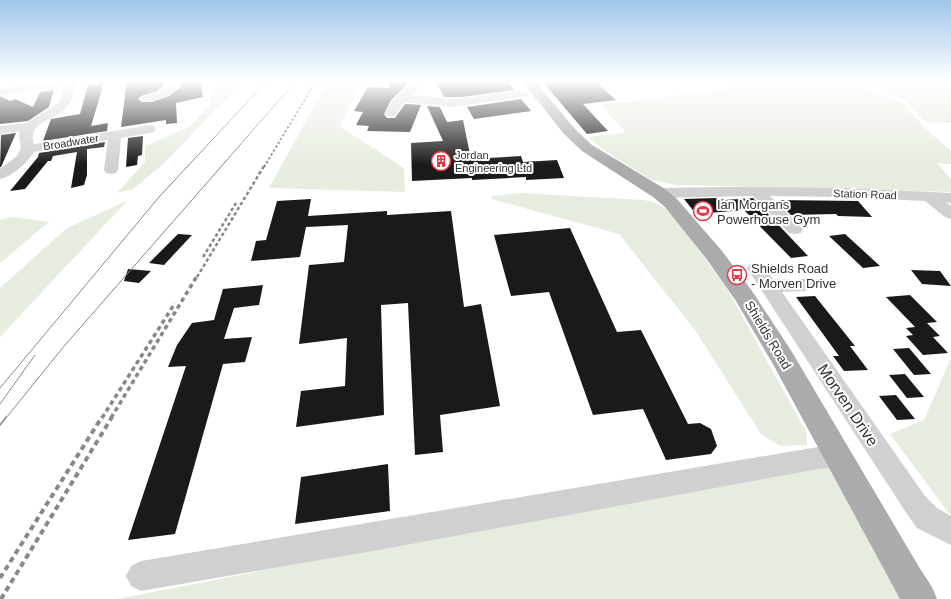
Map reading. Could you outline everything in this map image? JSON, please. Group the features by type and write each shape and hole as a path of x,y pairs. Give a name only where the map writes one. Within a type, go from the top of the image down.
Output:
{"main road":[{"name":"Shields Road","path":"547,109 587,148 659,193 671,203 693,228 744,296 920,599"}],"street":[{"path":"0,175 22,158 28,149 25,134 30,126 56,109"},
{"path":"391,113 392,109"},
{"path":"0,130 30,126"},
{"name":"Broadwater","path":"28,149 150,129"},
{"name":"Broadwater","path":"111,170 115,134"},
{"path":"757,192 795,229"},
{"name":"Station Road","path":"659,193 757,192 951,198"},
{"path":"930,197 951,214"},
{"name":"Morven Drive","path":"756,268 916,505 927,518 951,531"},
{"path":"768,286 804,285"},
{"path":"141,576 395,534 818,458 838,456"}],"shaded area":[{"path":"206,109 216,109 162,165 133,189 117,193 145,162 145,146 189,127"},
{"path":"313,109 348,109 339,126 404,168 405,192 269,188"},
{"path":"604,109 908,109 924,127 951,151 951,164 937,163 951,179 951,192 676,185 652,180 614,157 587,137 624,133 624,130"},
{"path":"912,109 951,109 951,123 926,122"},
{"path":"521,193 643,200 658,204 671,213 726,287 807,433 807,445 780,446 761,434 695,330 619,234 492,199 492,196"},
{"path":"127,201 0,337 0,288 67,228"},
{"path":"14,217 49,222 0,263 0,219"},
{"path":"951,358 951,516 890,434 924,420"},
{"path":"835,460 914,599 117,599 753,475"}],"building":[{"path":"0,109 46,109 28,121 0,124"},
{"path":"81,109 96,109 91,126 108,123 107,131 43,141 51,119 80,114"},
{"path":"123,109 176,109 177,123 166,124 166,120 121,127"},
{"path":"355,109 387,109 384,114 387,118 395,118 401,109 419,109 410,132 367,131 369,126 356,125 363,112 354,111"},
{"name":"Jordan Engineering Ltd","path":"428,109 441,109 447,122 463,120 471,159 521,156 523,162 557,160 564,178 526,180 526,177 472,180 472,178 412,181 411,143 443,141"},
{"path":"468,109 529,109 531,111 474,119"},
{"path":"566,109 588,109 608,131 587,134"},
{"path":"16,133 1,167 0,167 1,135"},
{"path":"143,136 142,155 138,156 137,165 126,167 128,138"},
{"path":"105,142 104,147 87,149 87,175 84,185 71,188 77,152 53,156 51,161 48,161 25,189 10,191 38,157 39,153"},
{"path":"715,198 725,200 753,198 808,256 791,258 744,210 696,214 684,199"},
{"path":"311,199 308,216 387,211 387,215 451,211 464,307 481,304 500,406 440,415 443,452 415,455 408,303 381,305 384,415 296,427 301,391 345,386 347,338 299,344 309,265 344,262 348,225 306,227 300,257 251,261 256,241 266,240 277,201"},
{"path":"776,200 858,201 872,217 838,216 836,214 791,215"},
{"path":"570,228 617,332 641,330 688,424 700,423 711,429 717,446 711,454 666,460 643,409 593,415 549,292 511,296 494,235"},
{"path":"178,234 192,235 164,265 149,263"},
{"path":"845,234 880,266 863,268 829,236"},
{"path":"128,269 151,271 139,283 124,281"},
{"path":"911,270 940,271 951,286 922,284"},
{"path":"263,285 259,305 234,308 224,339 252,337 245,362 223,364 175,534 128,540 186,366 168,367 177,345 192,323 214,320 223,289"},
{"path":"910,295 937,322 927,323 940,336 933,337 948,353 923,355 906,336 913,335 906,328 915,327 886,297"},
{"path":"815,296 855,346 850,346 868,370 844,371 833,356 839,356 796,297"},
{"path":"909,348 931,374 914,375 893,349"},
{"path":"905,374 924,397 907,398 889,375"},
{"path":"896,395 915,419 897,420 879,396"},
{"path":"388,464 390,511 295,524 301,477"}],"tram line":[{"path":"0,388 159,197 241,109"},
{"path":"6,418 65,345 272,109"},
{"path":"0,404 35,355"},
{"path":"0,425 6,417"}],"railway":[{"path":"264,167 299,109"},
{"path":"197,277 264,166"},
{"path":"203,257 236,203"},
{"path":"111,418 197,276"},
{"path":"102,418 175,303"},
{"path":"0,578 102,417"},
{"path":"1,599 112,417"}],"place":[{"name":"Jordan Engineering Ltd","path":"441,161"},
{"name":"Ian Morgans Powerhouse Gym","path":"703,211"},
{"name":"Shields Road - Morven Drive","path":"737,275"}]}
